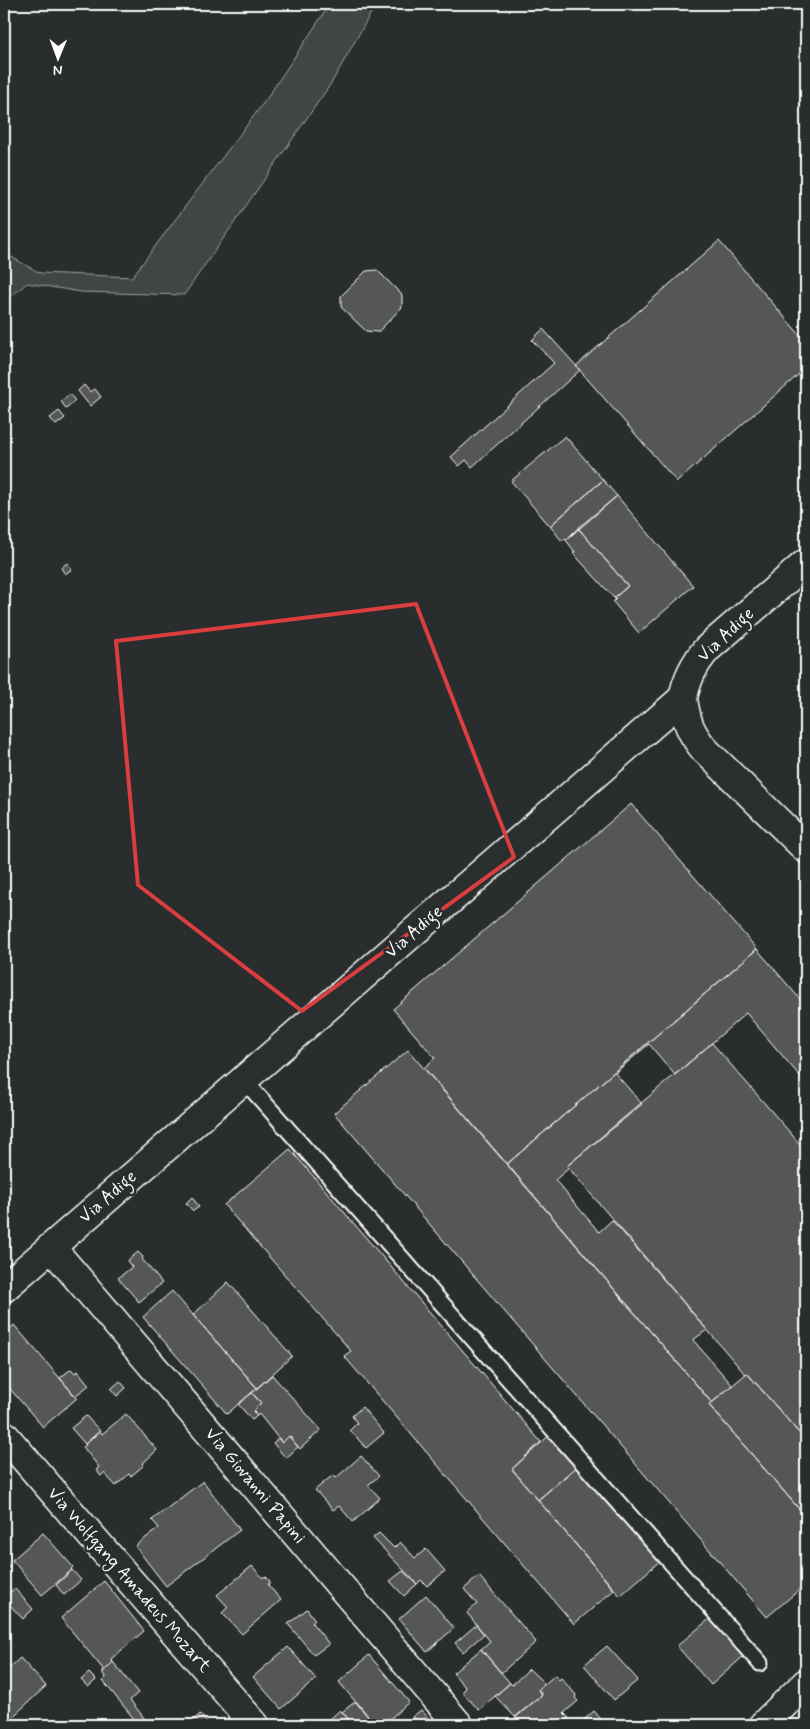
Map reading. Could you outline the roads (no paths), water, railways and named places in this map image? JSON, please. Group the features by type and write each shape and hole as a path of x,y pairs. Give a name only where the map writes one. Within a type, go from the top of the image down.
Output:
{"street":[{"name":"Via Adige","path":"4,1288 683,698 687,680 695,663 707,649 806,563"},
{"path":"683,698 689,726 693,735 704,749 806,849"},
{"name":"Via Giovanni Papini","path":"51,1247 459,1725"},
{"name":"Via Wolfgang Amadeus Mozart","path":"4,1435 255,1725"},
{"path":"763,1725 806,1683"}],"lane":[{"path":"244,1080 760,1663"}]}
